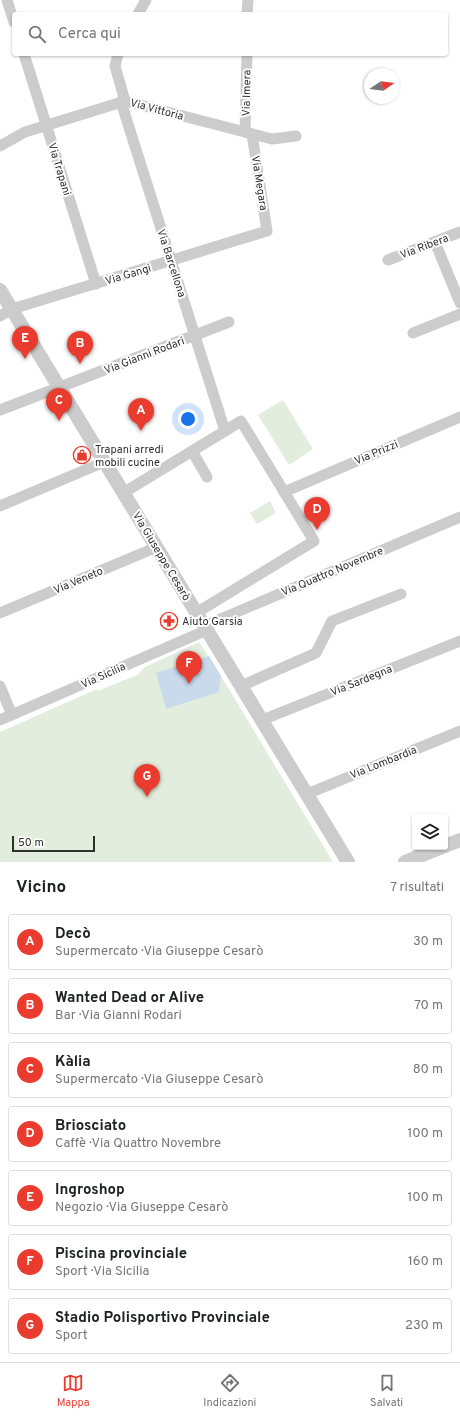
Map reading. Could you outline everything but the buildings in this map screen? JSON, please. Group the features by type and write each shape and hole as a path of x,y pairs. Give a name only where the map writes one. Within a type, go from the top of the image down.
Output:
{"street":[{"path":"7,0 12,16"},
{"path":"247,12 248,0"},
{"path":"139,12 142,1"},
{"name":"Via Trapani","path":"25,56 96,284"},
{"name":"Via Barcellona","path":"118,56 115,66 123,102 171,261 224,427"},
{"name":"Via Imera","path":"246,56 248,133"},
{"name":"Via Vittoria","path":"0,146 25,132 123,102 272,138 296,136"},
{"name":"Via Megara","path":"248,133 268,232"},
{"name":"Via Gangi","path":"6,312 268,232"},
{"name":"Via Ribera","path":"388,260 460,232"},
{"path":"436,242 460,303"},
{"name":"Via Giuseppe Cesarò","path":"0,290 6,312 59,387 348,862"},
{"path":"413,333 460,314"},
{"name":"Via Gianni Rodari","path":"0,410 229,322"},
{"name":"Via Prizzi","path":"288,490 460,417"},
{"path":"123,493 192,451 224,427 241,421 288,490 303,523 314,541 196,613"},
{"path":"192,451 207,477"},
{"path":"0,506 104,462"},
{"name":"Via Quattro Novembre","path":"206,628 460,517"},
{"name":"Via Veneto","path":"0,613 157,547"},
{"path":"241,686 316,653 332,621 401,594"},
{"name":"Via Sicilia","path":"0,720 206,628"},
{"name":"Via Sardegna","path":"262,720 460,641"},
{"path":"0,686 12,715"},
{"name":"Via Lombardia","path":"307,794 460,731"},
{"path":"448,845 460,840"},
{"path":"405,862 435,850"}],"green space":[{"path":"283,400 313,449 289,465 258,415"},
{"path":"270,501 276,513 257,524 250,513"},
{"path":"199,642 333,862 0,862 0,732 97,689 98,691 139,674 143,668"}],"water":[{"path":"209,656 221,676 219,692 166,709 156,673"}],"place":[{"name":"Ingroshop","path":"25,359"},
{"name":"Wanted Dead or Alive","path":"80,364"},
{"name":"Kàlia","path":"59,421"},
{"name":"Decò","path":"141,431"},
{"name":"Trapani arredi mobili cucine","path":"82,455"},
{"name":"Briosciato","path":"317,530"},
{"name":"Aiuto Garsia","path":"169,621"},
{"name":"Piscina provinciale","path":"189,684"},
{"name":"Stadio Polisportivo Provinciale","path":"147,797"}]}
